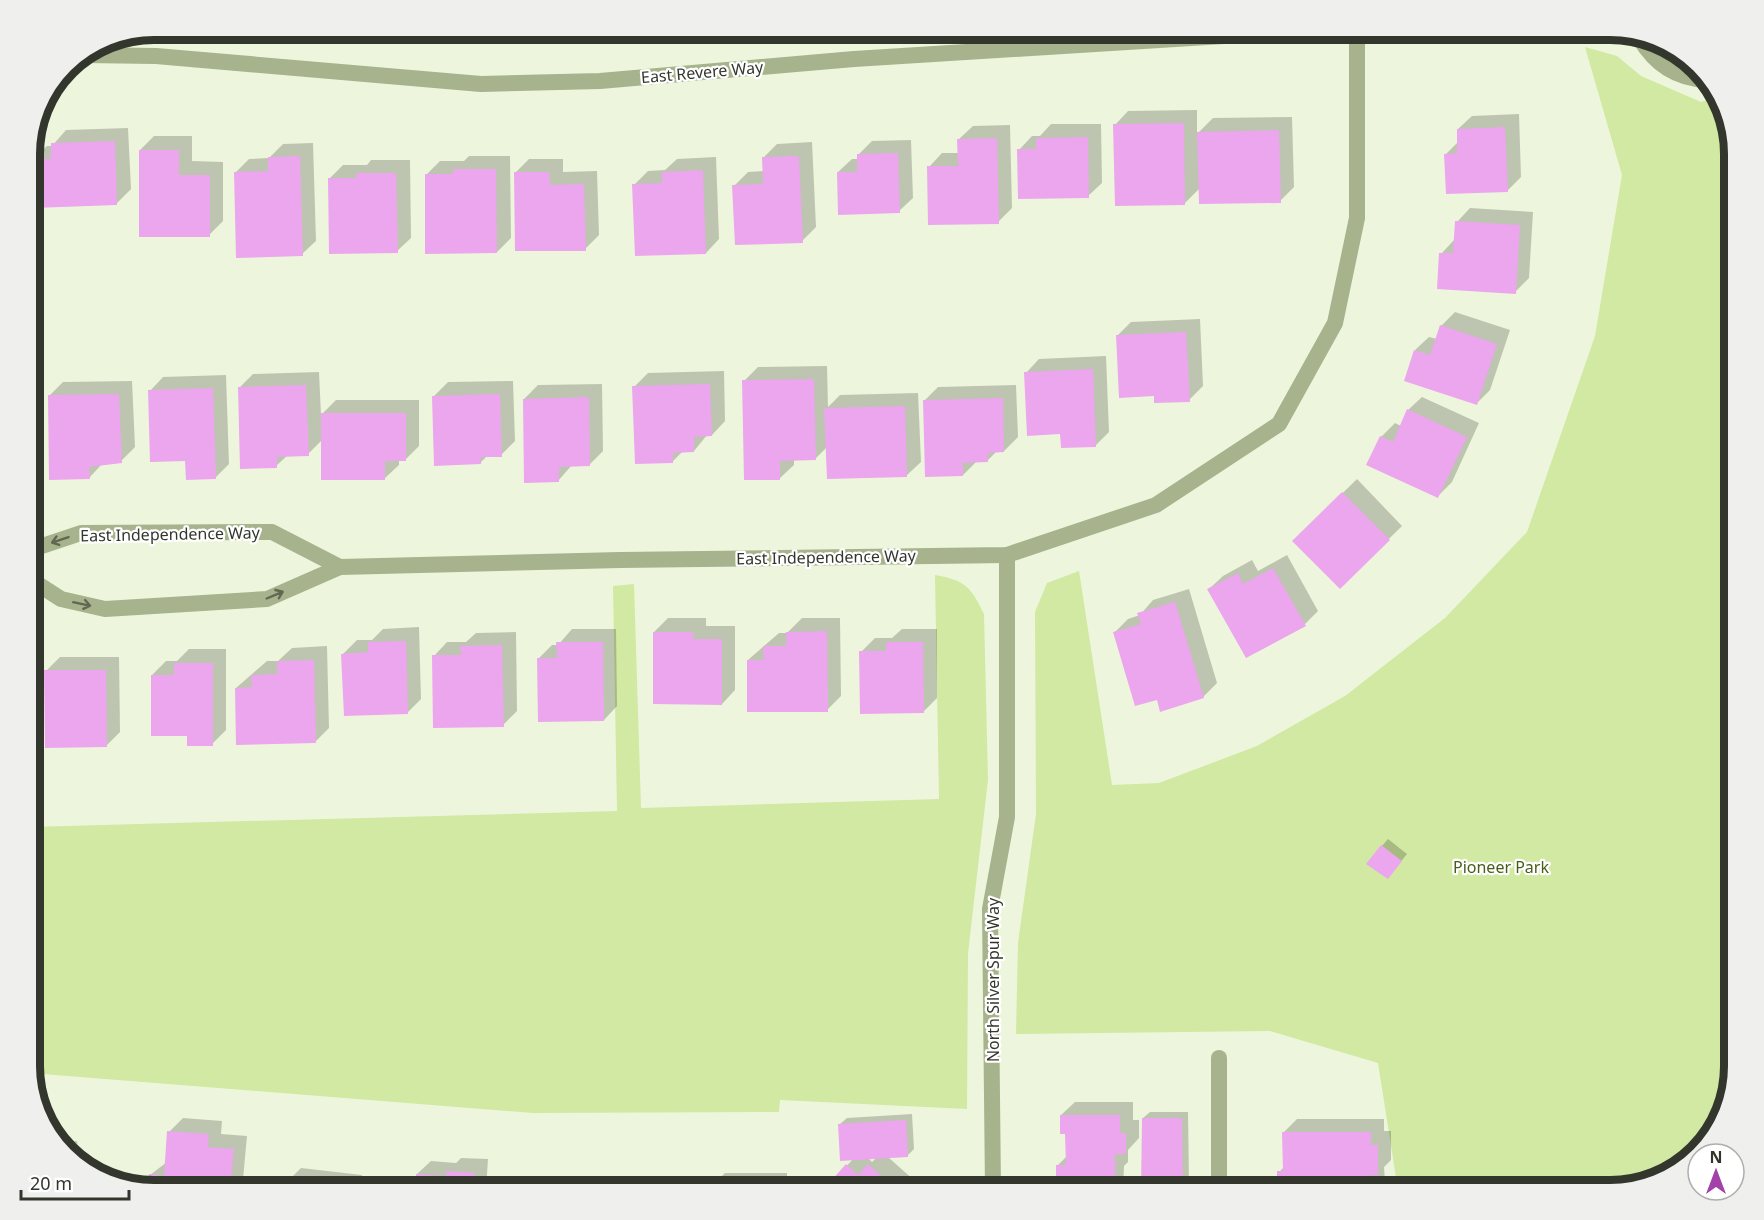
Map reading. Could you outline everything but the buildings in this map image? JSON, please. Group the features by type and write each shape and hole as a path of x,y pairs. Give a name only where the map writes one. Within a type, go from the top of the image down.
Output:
{"street":[{"name":"East Revere Way","path":"98,55 156,56 481,84 600,81 854,59 1155,40"},
{"name":"East Independence Way","path":"41,586 61,599 105,609 267,599 340,567 1007,555 1156,505 1279,424 1335,323 1357,218 1357,40"},
{"path":"1644,46 1650,55 1665,68 1684,77 1694,78"},
{"name":"East Independence Way","path":"41,546 81,533 272,532 340,567"},
{"name":"North Silver Spur Way","path":"993,1180 990,909 1007,817 1007,555"},
{"path":"1219,1058 1219,1180"}],"green space":[{"name":"Pioneer Park","path":"1585,47 1617,56 1641,76 1701,102 1709,99 1720,125 1723,140 1724,1066 1721,1088 1712,1116 1695,1141 1686,1142 1685,1151 1660,1168 1624,1179 1396,1180 1378,1063 1270,1031 1016,1034 1018,943 1036,814 1035,612 1047,583 1079,571 1112,785 1159,783 1257,746 1345,696 1445,618 1527,532 1595,336 1622,175"},
{"path":"935,575 953,579 966,586 984,614 988,780 968,953 967,1109 780,1100 779,1112 533,1113 41,1074 41,827 617,811 613,586 634,584 641,808 939,799"}]}
